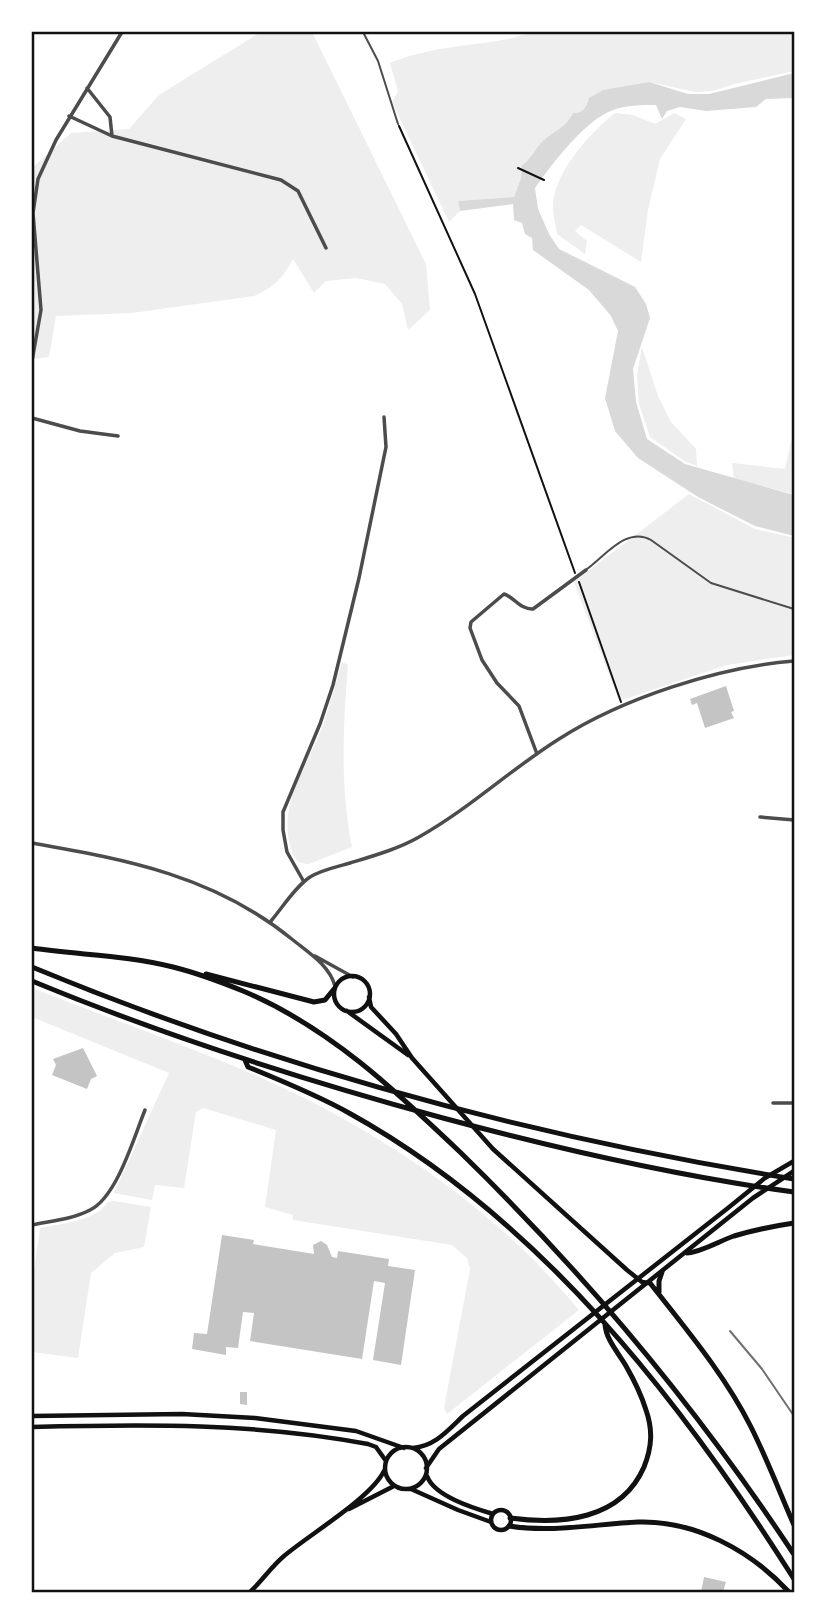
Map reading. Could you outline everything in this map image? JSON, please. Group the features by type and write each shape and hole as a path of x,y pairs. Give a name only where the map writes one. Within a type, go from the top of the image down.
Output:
{"main road":[{"path":"32,948 124,958 314,1002 325,1000 342,979 353,977 365,982 371,1007 396,1034 412,1058 512,1168 639,1279 654,1281"},
{"path":"32,967 210,1034 355,1081 491,1118 620,1148 794,1179"},
{"path":"183,970 242,990 307,1023 377,1076 443,1136 523,1215 614,1315 698,1419 794,1554"},
{"path":"32,981 144,1025 245,1060 373,1099 508,1135 629,1162 794,1192"},
{"path":"335,988 336,1003 412,1058"},
{"path":"346,1011 355,1012 362,1009 368,1003 369,997"},
{"path":"245,1060 248,1066 349,1113 432,1165 514,1231 605,1324 696,1437 794,1578"},
{"path":"253,1591 282,1558 377,1482 392,1452 423,1447 437,1441 463,1416 765,1178 793,1161"},
{"path":"426,1468 439,1449 654,1281 740,1209 794,1171"},
{"path":"687,1253 744,1233 794,1223"},
{"path":"654,1281 661,1297 726,1385 751,1426 794,1525"},
{"path":"413,1448 424,1457 429,1483 436,1489 469,1506 494,1514 503,1511 510,1518 548,1521 597,1513 608,1508 628,1493 643,1470 652,1442 649,1417 630,1374 606,1335 605,1324"},
{"path":"32,1416 182,1414 277,1420 356,1431 404,1448"},
{"path":"181,1425 182,1414"},
{"path":"84,1426 85,1415"},
{"path":"276,1430 277,1420"},
{"path":"32,1427 181,1425 276,1430 368,1444 376,1447 386,1461"},
{"path":"384,1471 394,1486"},
{"path":"410,1488 419,1484 426,1474"},
{"path":"339,1514 394,1486 410,1488 491,1522 499,1530 509,1526 548,1529 648,1522 691,1529 722,1542 752,1560 789,1592"},
{"path":"491,1522 494,1514"},
{"path":"509,1526 510,1518"}],"street":[{"path":"32,361 41,310 33,213 38,179 45,160 69,116 122,32"},
{"path":"88,89 110,117 113,136"},
{"path":"69,116 113,136 281,180 298,191 326,248"},
{"path":"304,881 287,852 283,812 320,724 340,657 386,447 384,417"},
{"path":"32,418 80,431 118,436"},
{"path":"537,754 519,706 497,683 482,660 470,628 471,622 496,597 504,594 529,610 586,570"},
{"path":"271,921 304,881 324,870 403,845 424,834 582,724 622,706 722,672 753,665 794,661"},
{"path":"760,817 794,820"},
{"path":"32,843 113,857 165,871 232,898 271,921 313,955 331,974 335,988"},
{"path":"313,955 353,977"},
{"path":"773,1103 794,1102"},
{"path":"32,1225 81,1214 92,1210 106,1199 145,1110"}],"lane":[{"path":"363,32 378,61 398,124"},
{"path":"586,570 623,540 634,536 646,537 711,583 794,609"}],"path":[{"path":"398,124 475,294 622,706"},
{"path":"517,169 544,180"}],"shaded area":[{"path":"261,32 312,32 426,264 430,310 408,330 402,304 385,284 356,278 326,281 314,293 293,259 277,282 254,296 132,313 56,316 49,357 32,359 32,168 71,133 129,129 159,95"},
{"path":"536,32 794,32 794,71 712,91 695,92 649,82 604,90 589,98 584,109 573,113 522,165 521,178 514,197 458,201 460,211 449,222 392,102 398,91 390,63 434,50 509,39"},
{"path":"794,73 794,98 766,99 756,107 706,111 680,107 667,111 662,119 656,105 629,106 613,110 602,115 580,133 535,188 538,209 559,249 635,287 646,304 650,318 633,369 636,402 647,439 685,464 794,495 794,536 755,526 698,497 638,458 615,431 605,398 618,331 611,316 589,290 533,250 532,238 525,234 522,223 514,220 513,204 460,211 458,201 514,197 521,178 522,165 573,113 584,109 589,98 603,90 649,82 688,94 709,94"},
{"path":"615,113 633,115 655,124 674,113 686,119 660,159 648,210 641,262 581,225 575,231 587,241 585,254 557,234 554,217 555,194 566,168 584,143"},
{"path":"642,347 658,396 671,422 696,449 697,466 686,462 650,437 639,404 637,375"},
{"path":"794,439 794,494 734,479 732,463 785,469 791,441"},
{"path":"689,494 755,529 794,538 794,655 727,665 619,701 574,582"},
{"path":"342,662 348,665 344,756 352,847 305,864 297,860 292,853 288,816 296,785 323,725"},
{"path":"32,988 265,1080 376,1138 414,1162 485,1216 518,1245 579,1310 447,1414 444,1408 470,1269 467,1258 452,1245 293,1220 293,1215 265,1207 276,1130 203,1108 196,1112 184,1188 155,1185 152,1200 114,1193 169,1073 32,1017"},
{"path":"108,1202 151,1207 144,1247 115,1253 91,1273 78,1358 32,1352 32,1285 40,1228 86,1218 102,1209"}],"building":[{"path":"726,686 734,718 705,728 697,703 692,705 690,699"},
{"path":"83,1048 97,1076 91,1079 87,1089 52,1075 56,1065 53,1059"},
{"path":"222,1235 254,1240 253,1244 314,1254 313,1245 321,1241 327,1245 332,1257 337,1258 338,1251 389,1259 388,1266 415,1270 401,1365 373,1360 385,1283 374,1281 362,1359 250,1341 254,1313 243,1312 238,1348 226,1347 226,1355 192,1349 194,1333 207,1334"},
{"path":"240,1392 247,1392 247,1405 240,1404"},
{"path":"704,1577 726,1582 723,1592 701,1592"}],"railway":[{"path":"730,1331 762,1369 794,1416"}]}
